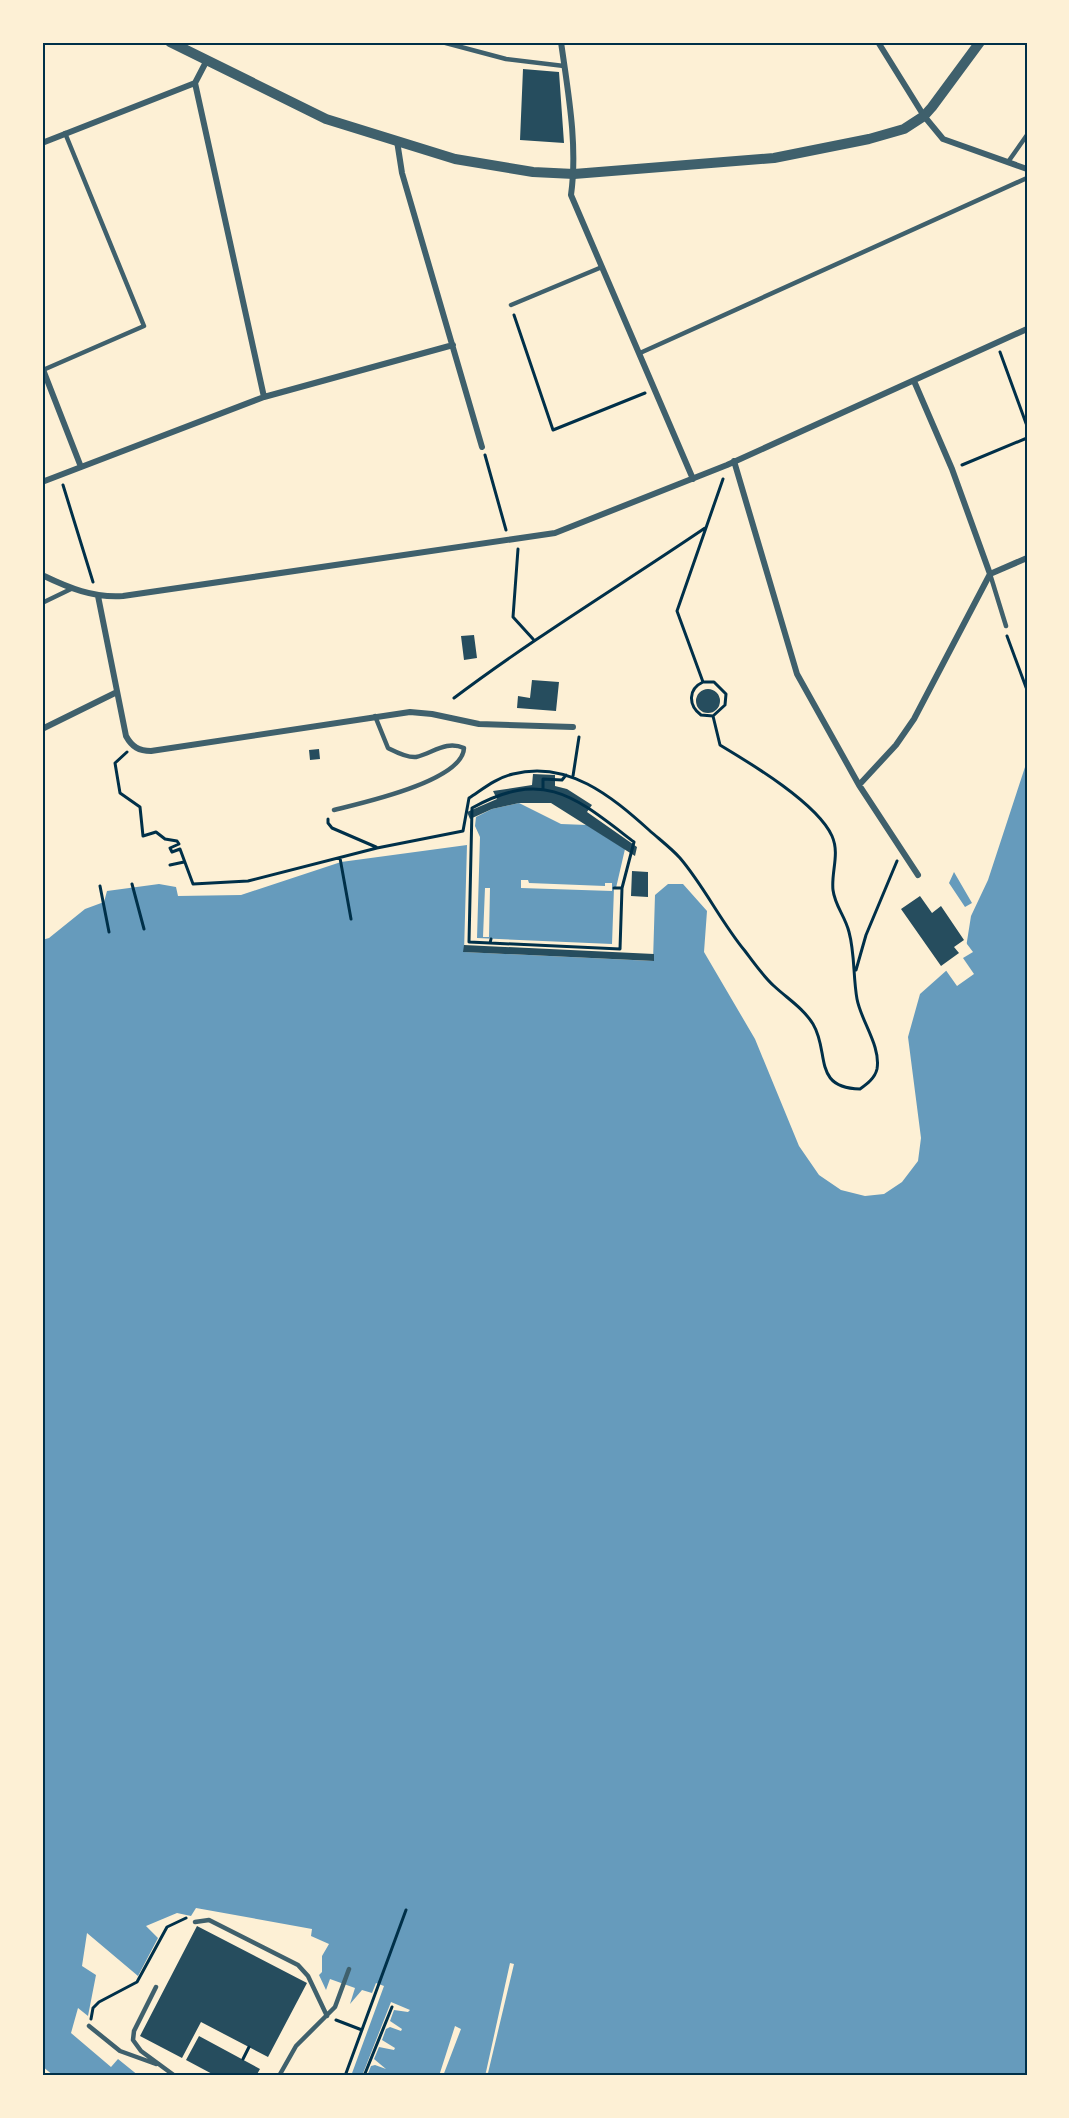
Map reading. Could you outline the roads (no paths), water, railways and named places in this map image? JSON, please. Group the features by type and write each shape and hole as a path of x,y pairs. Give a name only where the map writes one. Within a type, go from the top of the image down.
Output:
{"street":[{"path":"170,42 326,120 455,159 502,168 574,174 774,158 904,129 924,116 980,42"},
{"path":"561,42 574,174 571,195 693,478"},
{"path":"878,42 924,116 943,139 1027,169"},
{"path":"42,143 195,82 207,60"},
{"path":"195,82 264,397"},
{"path":"397,141 402,173 482,447"},
{"path":"42,575 71,589 98,596 123,596 555,533 727,465 1027,329"},
{"path":"42,482 264,397 453,345"},
{"path":"43,369 81,468"},
{"path":"914,381 952,470 990,574"},
{"path":"734,461 797,674 859,785 918,875"},
{"path":"859,785 910,726 990,574 1027,558"},
{"path":"98,596 126,736 133,747 151,751 375,716 421,712 479,724 573,727"},
{"path":"42,729 117,692"}],"lane":[{"path":"442,42 506,59 564,66"},
{"path":"43,369 144,326 65,133"},
{"path":"1008,162 1027,135"},
{"path":"639,353 1027,178"},
{"path":"511,305 602,267"},
{"path":"990,574 1006,626"},
{"path":"42,603 71,589"},
{"path":"334,810 392,795 445,774 456,766 464,754 464,748 458,745 444,746 414,757 399,754 388,748 375,716"},
{"path":"195,1922 202,1919 209,1920 298,1965 308,1976 327,2016"},
{"path":"279,2076 296,2046 335,2007 349,1969"},
{"path":"156,1986 132,2035 135,2045 175,2076"},
{"path":"89,2026 120,2051 161,2066"}],"water":[{"path":"1027,761 1027,2076 496,2076 486,2072 485,2076 351,2076 384,1986 376,1983 372,1993 362,1990 350,2004 355,1988 330,1979 326,1990 319,1975 322,1972 322,1956 329,1944 311,1936 312,1929 196,1908 191,1916 177,1913 146,1926 158,1938 138,1976 87,1933 82,1966 96,1975 88,2016 78,2008 71,2033 111,2067 118,2059 139,2076 54,2076 42,2066 42,940 49,938 85,909 104,902 107,891 159,884 176,887 178,896 241,895 341,862 467,845 464,952 653,961 655,895 668,884 683,884 707,911 704,952 755,1039 799,1146 819,1175 841,1190 865,1196 884,1194 902,1182 918,1161 921,1138 908,1037 920,994 965,954 971,916 988,880"},
{"path":"519,803 561,824 587,825 625,849 616,888 614,888 612,944 477,938 480,837 475,826 476,817 492,809"},
{"path":"954,872 972,903 965,907 949,883"}]}
